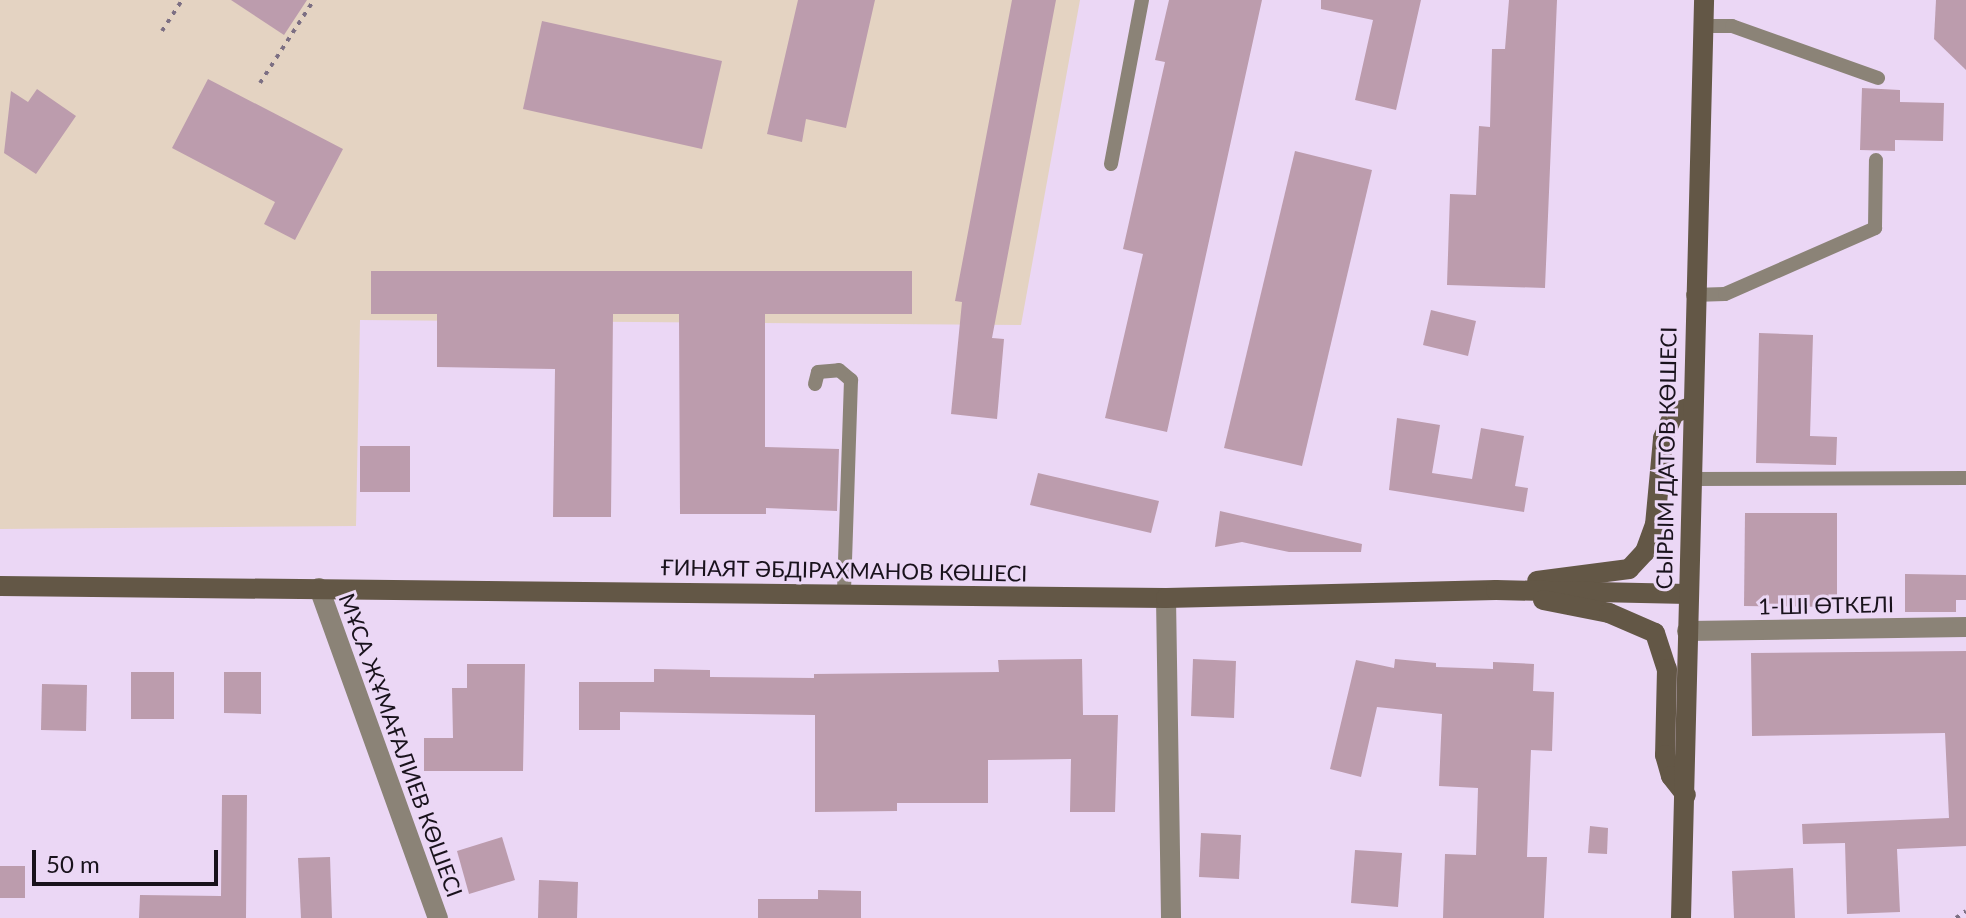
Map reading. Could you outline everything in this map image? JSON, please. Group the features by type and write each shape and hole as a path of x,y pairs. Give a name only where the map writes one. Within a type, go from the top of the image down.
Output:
{"street":[{"name":"СЫРЫМ ДАТОВ КӨШЕСІ","path":"1681,918 1686,795 1693,295 1704,0"},
{"path":"1496,590 1629,569 1645,552 1655,525 1668,425 1674,413 1693,406"},
{"name":"ҒИНАЯТ ӘБДІРАХМАНОВ КӨШЕСІ","path":"0,586 1166,598 1496,590 1688,594"},
{"name":"МҰСА ЖҰМАҒАЛИЕВ КӨШЕСІ","path":"319,588 438,918"},
{"path":"1496,590 1609,613 1655,633 1667,669 1665,755 1671,776 1686,795"},
{"path":"1166,598 1171,918"},
{"name":"1-ШІ ӨТКЕЛІ","path":"1687,631 1966,627"}],"lane":[{"path":"1111,164 1142,0"},
{"path":"1705,26 1732,26 1878,78"},
{"path":"1693,295 1725,294 1875,228 1876,160"},
{"path":"815,384 818,372 839,370 851,380 844,594"},
{"path":"1692,479 1966,478"}],"path":[{"path":"162,31 182,0"},
{"path":"260,83 314,0"},
{"path":"1956,918 1966,911"}],"shaded area":[{"path":"0,0 1080,0 1021,325 360,320 356,526 0,529"}],"building":[{"path":"231,0 307,0 284,35"},
{"path":"798,0 875,0 846,128 806,119 802,142 767,134"},
{"path":"1012,0 1056,0 992,338 1004,339 997,419 951,414 962,302 955,301"},
{"path":"1169,0 1262,0 1167,432 1105,418 1143,254 1123,249 1165,62 1155,60"},
{"path":"1321,0 1421,0 1396,110 1355,100 1373,20 1321,9"},
{"path":"1509,0 1557,0 1545,288 1447,285 1450,194 1476,195 1479,126 1490,127 1492,49 1505,49"},
{"path":"1936,0 1966,0 1966,70 1934,39"},
{"path":"542,21 722,61 702,149 523,109"},
{"path":"208,79 343,149 295,240 264,224 275,202 172,148"},
{"path":"1862,88 1900,90 1900,102 1944,103 1943,141 1895,140 1895,151 1860,150"},
{"path":"37,89 76,116 36,174 4,153 11,91 28,102"},
{"path":"1295,151 1372,170 1302,466 1224,448"},
{"path":"371,271 912,271 912,314 765,314 765,447 839,449 837,511 766,508 766,514 680,514 679,314 613,314 611,517 553,517 555,369 437,367 437,314 371,314"},
{"path":"1431,310 1476,321 1468,356 1423,345"},
{"path":"1759,333 1813,335 1810,436 1837,437 1836,465 1756,463"},
{"path":"1397,418 1440,425 1432,473 1472,479 1481,428 1524,436 1515,486 1528,488 1524,512 1389,490"},
{"path":"360,446 410,446 410,492 360,492"},
{"path":"1038,473 1159,501 1151,533 1030,505"},
{"path":"1220,511 1362,544 1361,552 1289,552 1242,542 1215,547"},
{"path":"1745,513 1837,513 1837,607 1744,606"},
{"path":"1905,574 1966,575 1966,600 1956,600 1956,612 1905,612"},
{"path":"1966,651 1966,846 1897,849 1900,912 1847,914 1845,843 1803,844 1802,824 1949,818 1945,733 1752,736 1751,653"},
{"path":"1082,659 1083,715 1118,715 1115,812 1070,812 1071,759 988,760 988,803 897,803 897,811 815,812 815,715 620,712 620,730 579,730 579,682 654,682 654,669 710,670 710,677 814,678 814,674 999,672 998,660"},
{"path":"1193,659 1236,661 1234,718 1191,716"},
{"path":"1395,659 1436,663 1436,667 1493,669 1493,662 1534,664 1533,691 1554,692 1552,751 1531,750 1527,857 1547,857 1544,918 1443,918 1445,854 1476,855 1478,788 1439,786 1442,714 1377,707 1361,777 1330,769 1356,660 1394,668"},
{"path":"467,664 525,664 523,771 424,771 424,738 453,738 452,688 467,688"},
{"path":"131,672 174,672 174,719 131,719"},
{"path":"224,672 261,672 261,714 224,713"},
{"path":"42,684 87,685 86,731 41,730"},
{"path":"222,795 247,795 246,918 139,918 140,895 221,896"},
{"path":"1590,826 1608,828 1607,854 1588,853"},
{"path":"1201,833 1241,835 1239,879 1199,877"},
{"path":"502,837 515,880 469,894 457,851"},
{"path":"1355,850 1402,853 1398,907 1351,903"},
{"path":"330,857 332,918 301,918 298,858"},
{"path":"0,866 25,866 25,898 0,898"},
{"path":"1793,868 1795,918 1734,918 1732,871"},
{"path":"539,880 578,882 577,918 538,918"},
{"path":"818,890 861,891 861,918 758,918 758,899 818,899"}]}
